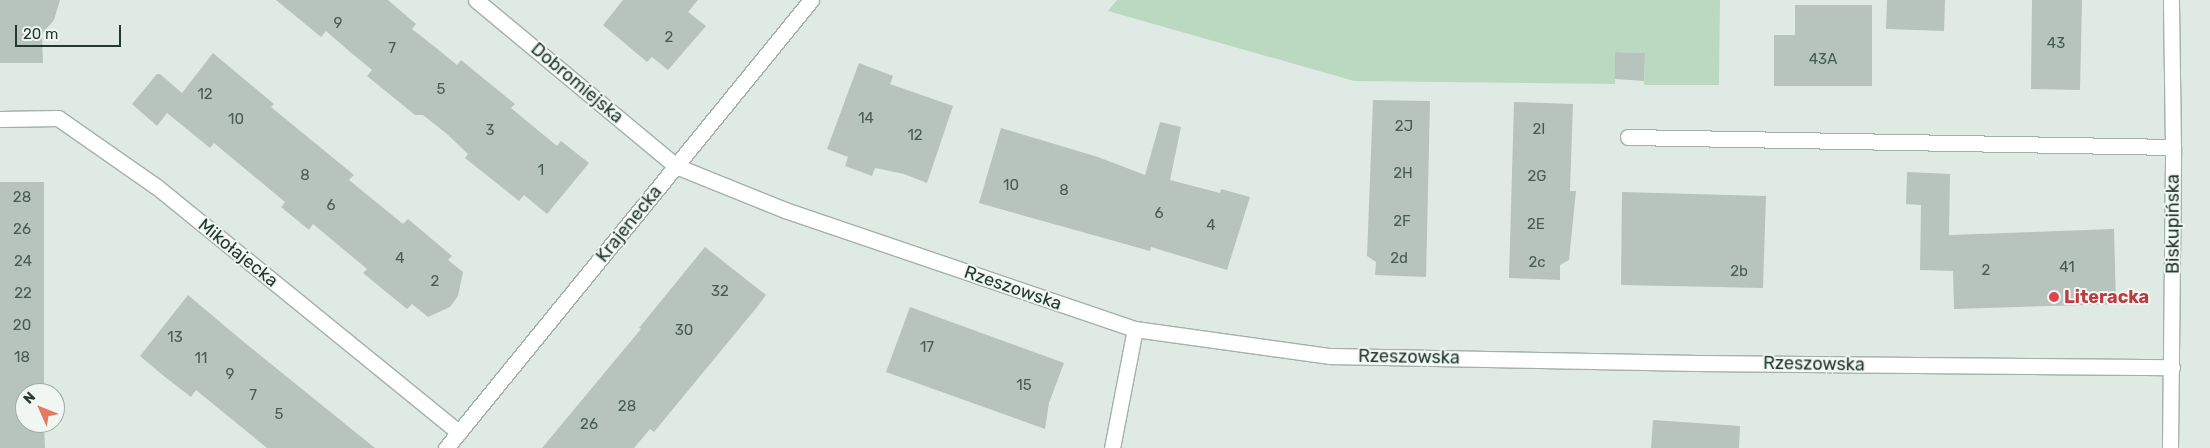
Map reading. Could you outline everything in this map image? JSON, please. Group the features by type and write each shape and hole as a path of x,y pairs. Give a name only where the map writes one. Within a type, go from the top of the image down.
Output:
{"street":[{"name":"Dobromiejska","path":"476,0 676,166"},
{"name":"Krajenecka","path":"446,448 811,0"},
{"name":"Biskupińska","path":"2170,448 2173,147 2171,0"},
{"name":"Mikołajecka","path":"0,119 58,118 156,187 459,432"},
{"path":"1628,136 2173,147"},
{"name":"Rzeszowska","path":"676,166 785,210 1135,329 1330,356 2172,367"},
{"path":"1112,448 1135,329"}],"green space":[{"path":"1117,0 1720,0 1719,85 1644,85 1645,53 1615,52 1615,84 1354,81 1108,11"}],"building":[{"path":"0,0 60,0 54,20 42,34 43,63 0,63"},
{"path":"276,0 388,0 416,24 412,29 457,65 461,60 515,104 511,108 557,146 561,141 589,163 547,214 524,195 519,201 465,158 468,154 447,134 423,115 415,115 367,76 372,70 326,31 321,37"},
{"path":"623,0 698,0 688,12 706,26 668,70 652,57 647,62 603,25"},
{"path":"1887,0 1945,0 1944,31 1886,29"},
{"path":"2032,0 2082,0 2080,90 2031,89"},
{"path":"1795,5 1872,5 1872,86 1774,86 1774,35 1795,35"},
{"path":"1615,52 1645,53 1644,81 1615,79"},
{"path":"213,53 274,104 271,107 354,175 349,180 403,224 408,219 452,256 448,260 463,272 458,296 450,307 428,317 412,304 407,309 363,273 367,269 313,224 309,230 281,207 285,202 214,143 210,148 167,113 157,126 132,104 157,74 160,74 182,93"},
{"path":"859,63 893,76 890,84 953,106 927,183 904,174 875,168 872,176 845,166 848,157 827,149"},
{"path":"1373,100 1430,101 1426,277 1375,275 1376,262 1367,256"},
{"path":"1514,102 1573,104 1570,191 1576,191 1569,260 1560,265 1560,280 1509,278"},
{"path":"1160,122 1181,127 1170,180 1220,193 1221,189 1250,197 1227,270 1151,247 1150,251 979,203 1001,128 1098,157 1145,175"},
{"path":"1907,172 1950,174 1949,235 2114,229 2116,304 1954,309 1953,271 1920,270 1921,205 1906,204"},
{"path":"0,182 44,182 44,383 15,383 15,433 44,433 45,448 0,448"},
{"path":"1622,192 1766,196 1763,288 1621,285"},
{"path":"705,247 766,295 757,307 654,432 650,429 634,448 542,448 641,329 639,328"},
{"path":"188,295 375,448 267,448 196,390 191,397 165,377 140,356"},
{"path":"910,307 1064,363 1049,403 1045,429 886,372"},
{"path":"1653,420 1740,426 1739,448 1651,448"}],"place":[{"name":"Literacka","path":"2054,297"}]}
